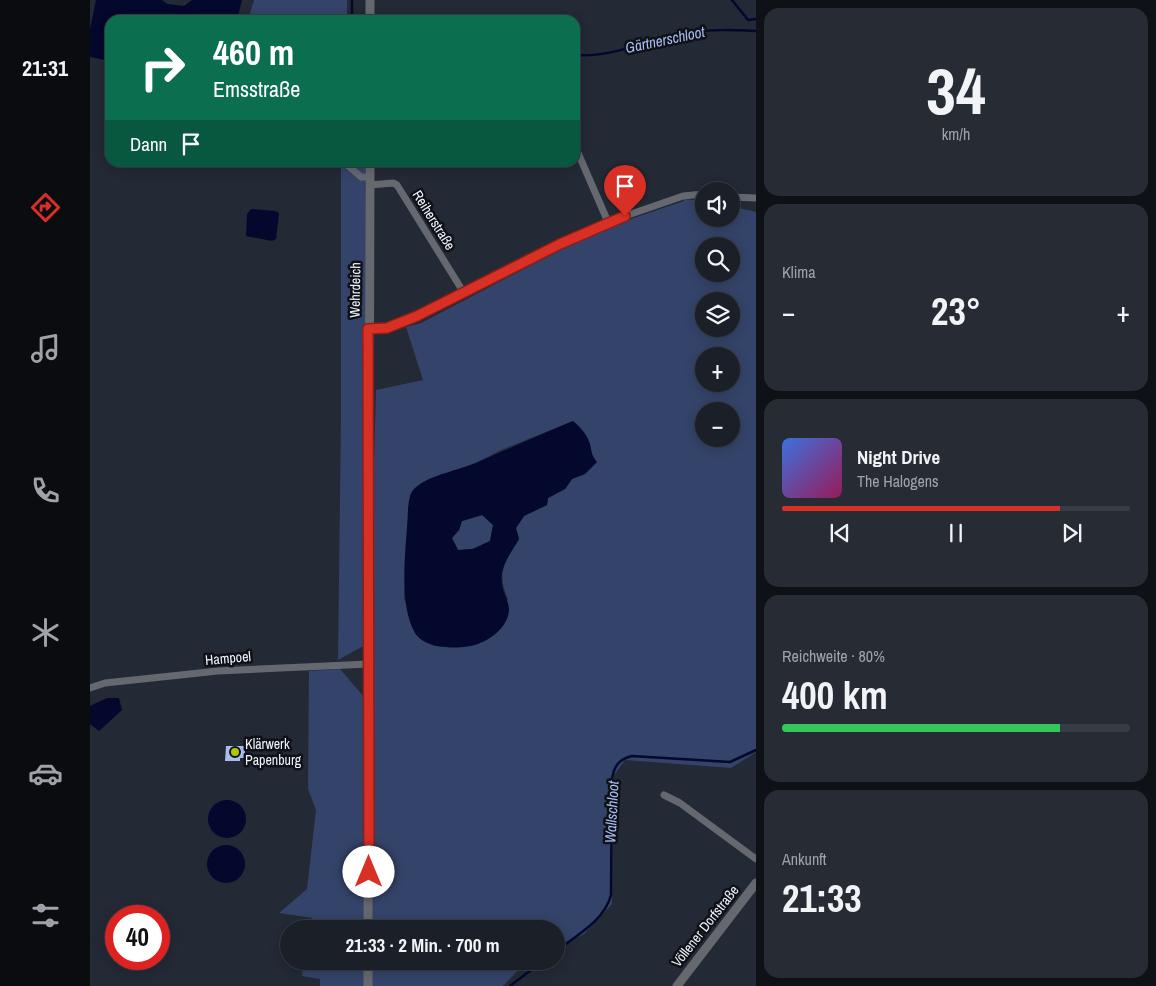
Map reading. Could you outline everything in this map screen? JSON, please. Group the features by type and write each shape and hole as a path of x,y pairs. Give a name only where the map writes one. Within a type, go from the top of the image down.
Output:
{"street":[{"path":"370,0 370,15"},
{"path":"580,158 608,222"},
{"path":"350,167 361,177 370,181"},
{"name":"Wehrdeich","path":"368,920 368,329 370,167"},
{"name":"Reiherstraße","path":"370,181 397,184 464,293"},
{"path":"368,329 387,328 464,293 608,222 682,196 695,195"},
{"path":"740,197 756,198"},
{"name":"Hampoel","path":"90,688 105,683 218,671 369,664"},
{"path":"664,795 680,803 756,859"},
{"name":"Völlener Dorfstraße","path":"676,986 756,883"},
{"path":"368,970 368,986"}],"shaded area":[{"path":"96,0 162,0 167,4 184,6 192,0 242,0 238,15 105,15 105,60 90,57 90,29"},
{"path":"254,0 347,0 347,15 250,15"},
{"path":"341,167 365,167 365,645 338,660 341,416"},
{"path":"683,199 695,200 695,227 740,227 740,208 756,212 756,752 731,768 625,760 614,775 612,904 584,934 565,944 565,920 372,920 373,495 376,390 423,380 406,327 421,323 610,226 684,201","holes":["573,421 587,440 590,451 585,474 572,479 565,489 548,498 547,505 524,516 516,528 519,539 506,561 503,574 504,590 508,599 434,646 416,634 404,598 410,496 430,480 478,462 501,450"]},
{"path":"251,209 279,213 276,239 272,241 246,236 247,214"},
{"path":"573,421 587,437 597,462 585,474 572,479 565,489 548,498 547,505 524,516 516,528 519,539 506,560 502,572 502,584 509,612 506,622 498,632 488,639 471,646 441,647 420,638 415,633 409,620 404,572 408,509 413,490 421,483 436,476 471,465","holes":["482,515 493,525 490,541 473,549 458,550 452,538 459,530 462,521"]},
{"path":"483,515 493,525 490,541 472,549 458,550 452,538 459,530 462,521"},
{"path":"340,669 365,698 365,920 312,920 312,918 279,913 307,889 316,810 308,789 309,671"},
{"path":"107,698 119,698 122,710 99,731 90,724 90,706"},
{"path":"227,800 234,801 240,806 245,812 245,826 240,832 234,837 227,838 220,837 214,832 209,826 208,819 209,812 214,806 220,801"},
{"path":"226,845 233,846 239,851 244,857 244,871 239,877 233,882 226,883 219,882 213,877 208,871 207,864 208,857 213,851 219,846"},
{"path":"303,970 365,970 365,986 320,986 320,979 302,976"},
{"path":"372,970 518,970 503,986 372,986"}],"building":[{"name":"Klärwerk Papenburg","path":"226,746 245,746 245,758 240,758 240,761 225,761"}],"waterway":[{"path":"352,0 352,15"},
{"path":"732,0 748,20 756,19"},
{"name":"Gärtnerschloot","path":"580,55 603,54 696,32 721,30 756,31"},
{"name":"Wallschloot","path":"565,945 596,920 608,904 611,895 612,779 618,764 632,756 730,762 756,750"},
{"name":"Wallschloot","path":"510,986 531,970"}],"place":[{"name":"Klärwerk Papenburg","path":"235,752"}],"route":[{"path":"369,872 368,329 387,328 417,316 506,273 560,244 625,216"}]}
